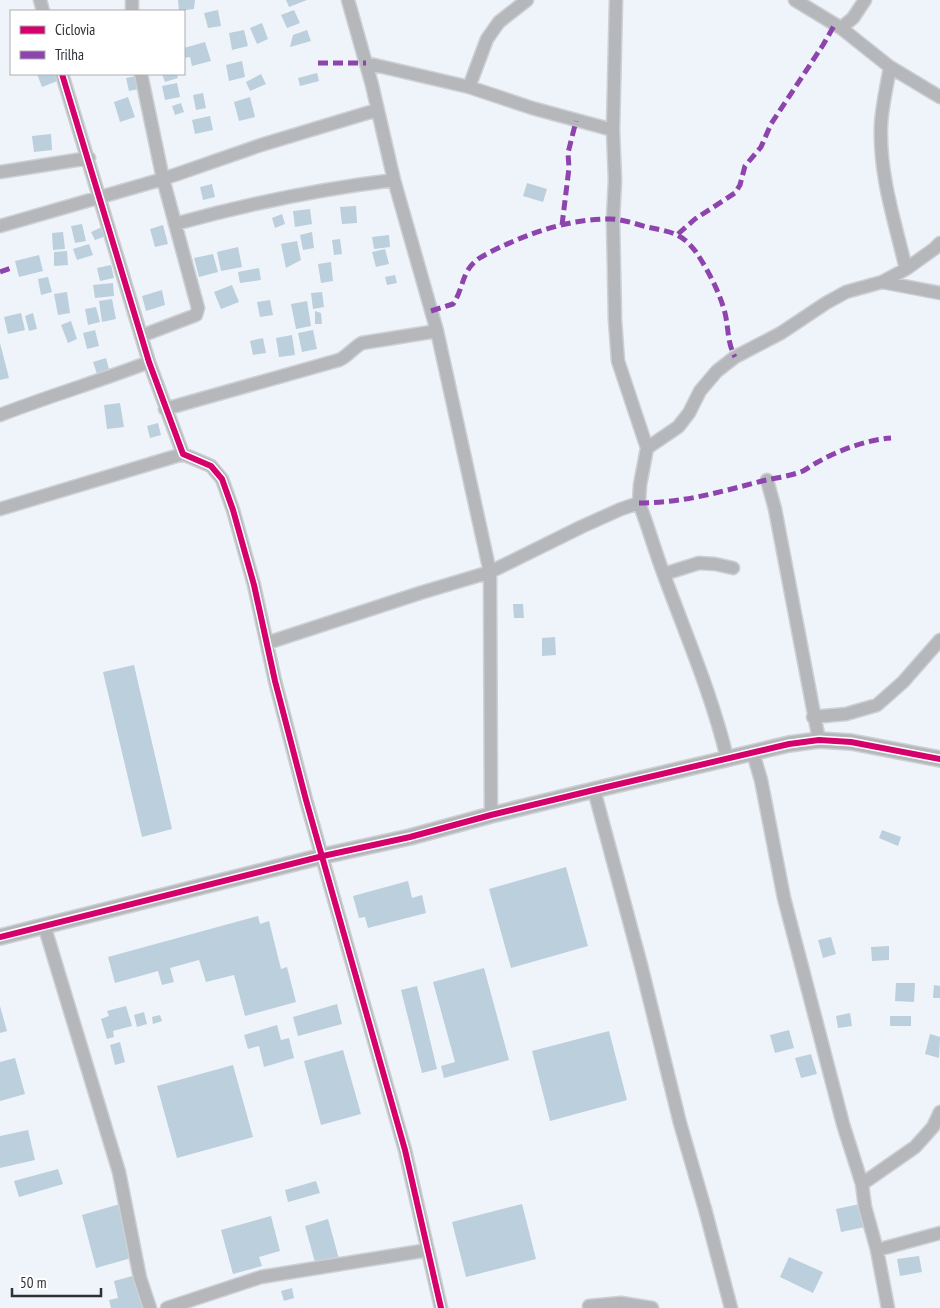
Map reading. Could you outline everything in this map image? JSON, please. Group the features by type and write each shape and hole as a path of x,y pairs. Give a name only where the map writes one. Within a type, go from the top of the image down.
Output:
{"street":[{"path":"348,0 366,63 394,180 436,331 490,572 491,815"},
{"path":"469,87 487,38 499,22 527,0"},
{"path":"616,0 613,130 615,180 612,219 618,361 647,448 640,485 639,502 719,722 727,758"},
{"path":"795,0 840,28 890,67 940,97"},
{"path":"840,28 853,18 865,0"},
{"path":"366,63 469,87 532,108 613,130"},
{"path":"890,67 881,126 883,172 887,197 906,270"},
{"path":"62,75 89,158 149,362 183,454"},
{"path":"140,75 163,179 198,308 196,315 141,336"},
{"path":"0,226 163,179 261,145 377,110"},
{"path":"0,172 89,158"},
{"path":"175,224 301,193 394,180"},
{"path":"647,448 678,427 689,413 700,391 717,371 735,357 781,333 846,292 882,282 906,270 940,243"},
{"path":"882,282 940,293"},
{"path":"165,408 339,360 346,357 354,348 362,343 436,331"},
{"path":"0,416 149,362"},
{"path":"0,509 183,454 211,466 222,479 244,549 279,699 306,800 405,1150 441,1308"},
{"path":"767,480 775,509 799,629 813,717 819,740"},
{"path":"267,643 490,572 639,502"},
{"path":"664,574 699,562 733,568"},
{"path":"813,717 846,714 877,705 903,682 940,640"},
{"path":"0,937 323,856 410,837 491,815 790,744 819,740 851,742 940,759"},
{"path":"753,753 761,780 784,898 843,1124 862,1184 865,1207 877,1250 888,1308"},
{"path":"594,790 730,1308"},
{"path":"44,925 119,1172 140,1278 150,1308"},
{"path":"862,1184 915,1147 933,1128 940,1112"},
{"path":"877,1250 940,1233"},
{"path":"167,1308 260,1278 428,1250"},
{"path":"588,1306 621,1303 652,1308"}],"building":[{"path":"178,0 195,0 194,9 179,10"},
{"path":"286,0 307,0 289,7"},
{"path":"218,10 221,26 208,28 204,13"},
{"path":"294,10 300,23 287,28 281,15"},
{"path":"262,23 268,39 257,44 250,28"},
{"path":"244,30 248,46 232,50 229,33"},
{"path":"307,30 311,41 290,47 293,35"},
{"path":"205,42 211,61 192,66 190,57 185,58 185,48"},
{"path":"242,61 245,77 229,81 226,65"},
{"path":"317,73 319,81 300,86 298,78"},
{"path":"261,74 266,84 250,91 246,82"},
{"path":"37,75 58,75 60,80 42,87"},
{"path":"162,75 177,75 178,78 165,82"},
{"path":"136,76 139,89 129,91 126,78"},
{"path":"177,83 180,97 165,100 162,86"},
{"path":"203,93 206,108 196,110 193,95"},
{"path":"128,97 135,117 120,122 114,102"},
{"path":"250,97 255,117 239,121 234,102"},
{"path":"181,103 184,112 175,115 172,106"},
{"path":"210,116 213,130 195,134 192,120"},
{"path":"51,134 52,150 34,152 32,136"},
{"path":"527,183 547,189 543,202 523,196"},
{"path":"212,184 215,197 203,200 200,187"},
{"path":"356,206 357,223 342,224 340,207"},
{"path":"310,209 312,224 295,227 293,211"},
{"path":"282,214 285,224 275,228 272,218"},
{"path":"82,224 86,241 75,243 71,226"},
{"path":"163,225 168,244 155,247 150,229"},
{"path":"102,227 106,236 95,240 91,232"},
{"path":"63,232 65,249 53,250 52,233"},
{"path":"312,232 314,248 303,250 300,235"},
{"path":"389,235 390,247 374,249 372,237"},
{"path":"340,239 342,254 334,255 332,240"},
{"path":"297,241 301,260 286,268 281,244"},
{"path":"89,244 93,255 77,260 73,249"},
{"path":"238,247 242,267 221,271 217,252"},
{"path":"385,249 389,264 376,267 372,252"},
{"path":"67,251 68,265 54,266 54,252"},
{"path":"213,254 218,272 199,277 194,258"},
{"path":"39,255 43,271 19,277 15,261"},
{"path":"331,262 333,281 321,283 318,264"},
{"path":"111,265 114,278 100,281 97,268"},
{"path":"259,268 261,280 240,283 238,272"},
{"path":"395,275 397,283 387,285 385,277"},
{"path":"48,277 52,292 41,295 38,279"},
{"path":"113,283 114,296 95,298 93,285"},
{"path":"232,285 239,302 221,309 214,292"},
{"path":"162,290 165,305 146,311 142,296"},
{"path":"67,292 70,313 58,315 54,294"},
{"path":"322,292 324,307 313,309 311,293"},
{"path":"112,299 116,319 102,322 99,301"},
{"path":"270,300 273,315 260,317 257,302"},
{"path":"307,301 311,326 296,329 291,304"},
{"path":"96,307 100,322 88,325 85,309"},
{"path":"315,311 321,313 322,324 315,324"},
{"path":"21,313 25,330 8,334 4,317"},
{"path":"33,313 37,329 29,331 25,316"},
{"path":"71,321 77,339 68,343 61,325"},
{"path":"95,330 99,346 87,349 83,333"},
{"path":"313,330 317,349 302,352 298,333"},
{"path":"292,335 295,355 279,357 276,338"},
{"path":"263,338 266,353 253,355 250,341"},
{"path":"0,343 9,378 0,380"},
{"path":"106,358 110,373 98,377 93,362"},
{"path":"120,403 124,427 107,429 104,405"},
{"path":"158,423 161,435 150,438 147,426"},
{"path":"513,604 523,604 524,618 514,618"},
{"path":"555,637 556,655 542,656 542,638"},
{"path":"134,665 172,829 142,837 103,672"},
{"path":"882,830 901,837 898,846 879,838"},
{"path":"566,867 588,946 511,968 489,889"},
{"path":"408,881 412,898 422,895 426,913 368,928 365,917 359,918 353,896"},
{"path":"258,916 260,924 269,921 281,969 287,967 296,1002 245,1016 234,975 206,982 199,960 170,968 174,982 162,985 158,971 115,983 108,957"},
{"path":"831,937 836,954 823,958 818,940"},
{"path":"889,946 889,960 872,961 871,947"},
{"path":"484,968 509,1060 444,1078 441,1066 455,1062 433,982"},
{"path":"896,983 915,983 914,1002 895,1001"},
{"path":"934,985 940,986 940,998 933,998"},
{"path":"417,986 437,1069 422,1073 401,990"},
{"path":"337,1004 342,1024 298,1036 293,1017"},
{"path":"0,1006 7,1031 0,1033"},
{"path":"126,1006 132,1026 113,1031 114,1037 107,1039 101,1019 109,1016 107,1011"},
{"path":"144,1012 147,1024 137,1027 134,1015"},
{"path":"850,1013 852,1026 838,1028 836,1016"},
{"path":"160,1015 162,1021 153,1024 152,1017"},
{"path":"890,1016 911,1016 911,1026 890,1026"},
{"path":"277,1025 281,1040 289,1038 294,1058 264,1067 259,1046 248,1049 244,1035"},
{"path":"789,1030 794,1048 775,1053 770,1035"},
{"path":"609,1031 627,1100 550,1121 532,1051"},
{"path":"930,1034 940,1037 939,1058 925,1054"},
{"path":"120,1042 125,1062 115,1065 110,1045"},
{"path":"343,1050 361,1114 321,1125 304,1061"},
{"path":"811,1054 817,1074 801,1078 795,1058"},
{"path":"15,1058 25,1094 0,1101 0,1062"},
{"path":"233,1065 253,1137 177,1158 157,1086"},
{"path":"28,1130 35,1160 0,1168 0,1136"},
{"path":"58,1169 63,1184 19,1197 14,1181"},
{"path":"316,1181 320,1193 288,1202 285,1190"},
{"path":"120,1204 135,1257 96,1268 82,1215"},
{"path":"522,1204 536,1259 466,1277 452,1222"},
{"path":"860,1204 865,1227 841,1232 836,1209"},
{"path":"271,1216 280,1251 259,1257 262,1266 233,1274 221,1230"},
{"path":"328,1219 339,1259 316,1266 305,1226"},
{"path":"919,1256 922,1272 900,1276 897,1259"},
{"path":"789,1257 823,1272 813,1293 780,1277"},
{"path":"136,1275 145,1308 111,1308 109,1300 118,1298 114,1281"},
{"path":"292,1288 294,1298 284,1301 281,1291"}],"marked path":[{"path":"678,234 695,219 735,193 740,185 745,166 761,147 771,124 835,24"},
{"path":"318,63 366,63"},
{"path":"562,225 569,168 568,153 576,121"},
{"path":"431,311 453,304 472,264 498,248 556,226 583,221 619,220 674,234 691,245 705,266 720,298 735,357"},
{"path":"0,272 14,267"},
{"path":"639,503 686,499 793,474 803,471 853,446 891,438"}],"cycle path":[{"path":"62,75 149,362 183,454 211,466 222,479 233,510 254,585 275,681 306,800 405,1150 441,1308"},
{"path":"0,937 323,856 410,837 491,815 789,744 819,740 851,742 940,759"}]}
